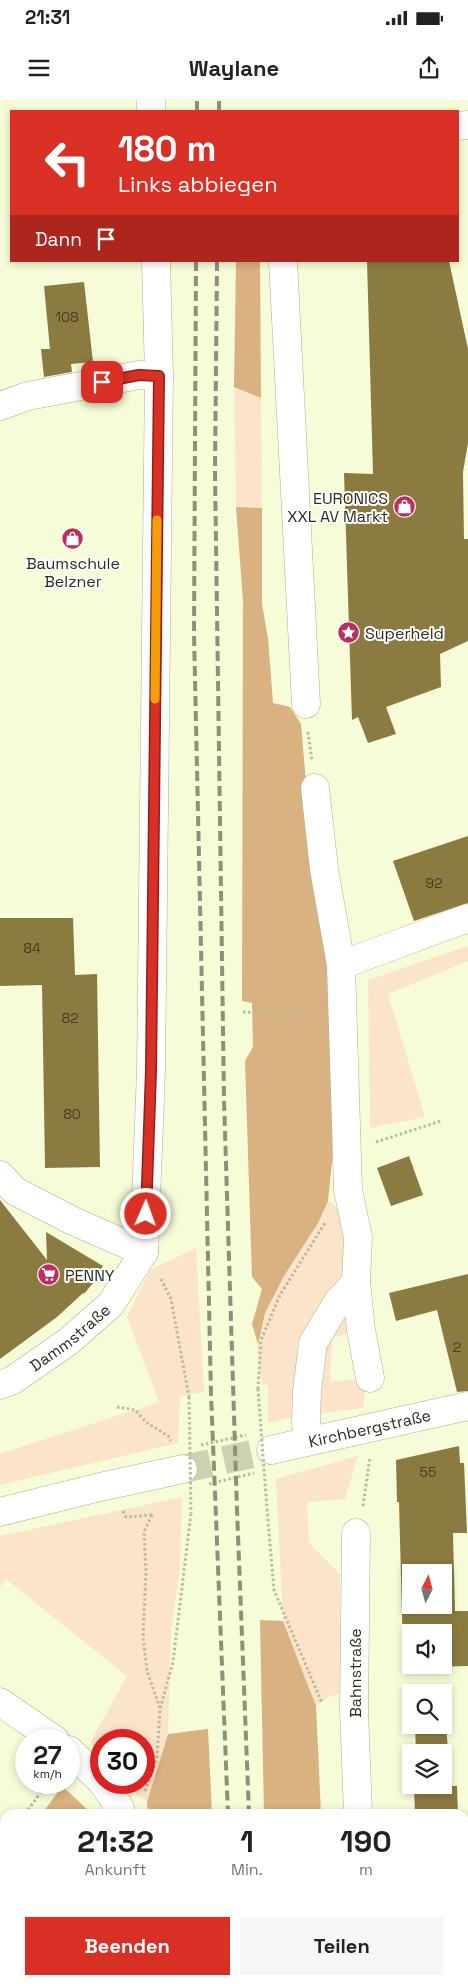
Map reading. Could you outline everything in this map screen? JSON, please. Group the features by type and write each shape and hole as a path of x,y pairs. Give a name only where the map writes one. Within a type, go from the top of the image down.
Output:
{"street":[{"path":"0,1175 14,1191 73,1221 144,1252 151,1071 159,376 156,262"},
{"path":"283,262 306,704"},
{"path":"0,406 28,396 139,375 159,376"},
{"path":"315,788 324,869 341,965 348,1190 358,1237 356,1282 361,1330 370,1378"},
{"path":"341,965 468,918"},
{"name":"Dammstraße","path":"0,1386 13,1380 69,1341 111,1304 144,1252"},
{"path":"308,1441 306,1421 307,1391 313,1343 337,1303 356,1282"},
{"name":"Kirchbergstraße","path":"271,1450 468,1406"},
{"path":"0,1512 183,1469"},
{"name":"Bahnstraße","path":"356,1533 354,1710 358,1809"},
{"path":"0,1702 39,1729"},
{"path":"80,1761 90,1770"},
{"path":"109,1794 119,1809"}],"path":[{"path":"306,704 315,788"},
{"path":"243,1012 292,1014"},
{"path":"398,1135 441,1121"},
{"path":"323,1709 322,1700 274,1590 258,1389 261,1340 280,1295 348,1190"},
{"path":"122,1809 145,1791 157,1759 160,1709 173,1662 191,1513 189,1397 171,1299 152,1262 144,1252"},
{"path":"117,1407 135,1410 146,1422 168,1436"},
{"path":"368,1479 370,1460"},
{"path":"126,1517 152,1516 144,1532 146,1572 143,1636 148,1671 160,1709"},
{"path":"29,1809 39,1794"}],"shaded area":[{"path":"236,262 260,262 261,398 234,387"},
{"path":"234,387 261,398 262,508 236,507"},
{"path":"236,507 262,508 262,604 268,638 273,703 290,707 301,724 306,782 329,957 334,1142 328,1201 318,1223 284,1276 265,1313 258,1344 252,1324 262,1289 252,1277 245,1061 253,1047 252,1003 242,1001 243,601"},
{"path":"468,946 468,961 388,994 425,1117 370,1128 368,980"},
{"path":"328,1201 344,1212 356,1331 332,1338 330,1382 367,1378 363,1408 297,1416 268,1423 268,1385 262,1385 258,1364 258,1343 262,1324 277,1288"},
{"path":"196,1248 204,1392 180,1396 178,1443 0,1485 0,1454 159,1402 127,1317 150,1270"},
{"path":"358,1456 345,1499 307,1502 309,1543 340,1574 340,1694 330,1696 316,1706 283,1621 276,1479"},
{"path":"182,1497 180,1568 171,1631 168,1734 155,1776 155,1729 98,1729 127,1676 6,1579 0,1587 0,1536"},
{"path":"260,1620 283,1621 316,1706 321,1809 264,1809"},
{"path":"208,1729 212,1809 148,1809 149,1794 155,1794 155,1776 168,1734"},
{"path":"56,1794 71,1794 87,1809 46,1809"},
{"path":"137,1794 149,1794 147,1802"}],"building":[{"name":"EURONICS XXL AV Markt","path":"367,262 449,262 468,349 468,443 463,472 464,539 468,539 468,641 440,654 441,687 386,707 396,734 368,743 358,717 352,720 344,473 373,474"},
{"path":"84,282 93,362 71,364 72,372 44,377 41,349 50,349 44,286"},
{"path":"468,836 468,903 414,921 393,861"},
{"path":"0,918 73,918 75,975 97,974 100,1167 45,1168 42,985 0,986"},
{"path":"409,1156 423,1195 391,1206 377,1168"},
{"name":"PENNY","path":"0,1200 47,1260 46,1232 103,1266 100,1271 102,1272 84,1294 57,1317 0,1359"},
{"path":"468,1274 468,1391 457,1392 437,1310 396,1321 389,1293"},
{"path":"459,1446 460,1463 464,1463 467,1533 453,1533 455,1611 468,1611 468,1666 452,1666 452,1624 402,1624 399,1502 397,1502 396,1460"},
{"path":"415,1734 447,1734 448,1744 416,1744"},
{"path":"452,1786 457,1786 458,1809 415,1809 414,1794 452,1794"}],"tunnel":[{"path":"183,1469 271,1450"}],"railway":[{"path":"197,100 197,110"},
{"path":"219,100 219,110"},
{"path":"196,262 194,634 211,1394 228,1809"},
{"path":"217,262 215,472 224,1100 249,1809"}],"slow traffic":[{"path":"155,699 157,520"}],"place":[{"name":"EURONICS XXL AV Markt","path":"404,507"},
{"name":"Baumschule Belzner","path":"73,539"},
{"name":"Superheld","path":"349,633"},
{"name":"PENNY","path":"49,1275"}],"route":[{"path":"102,382 139,375 159,376 151,1071 146,1214"}]}
